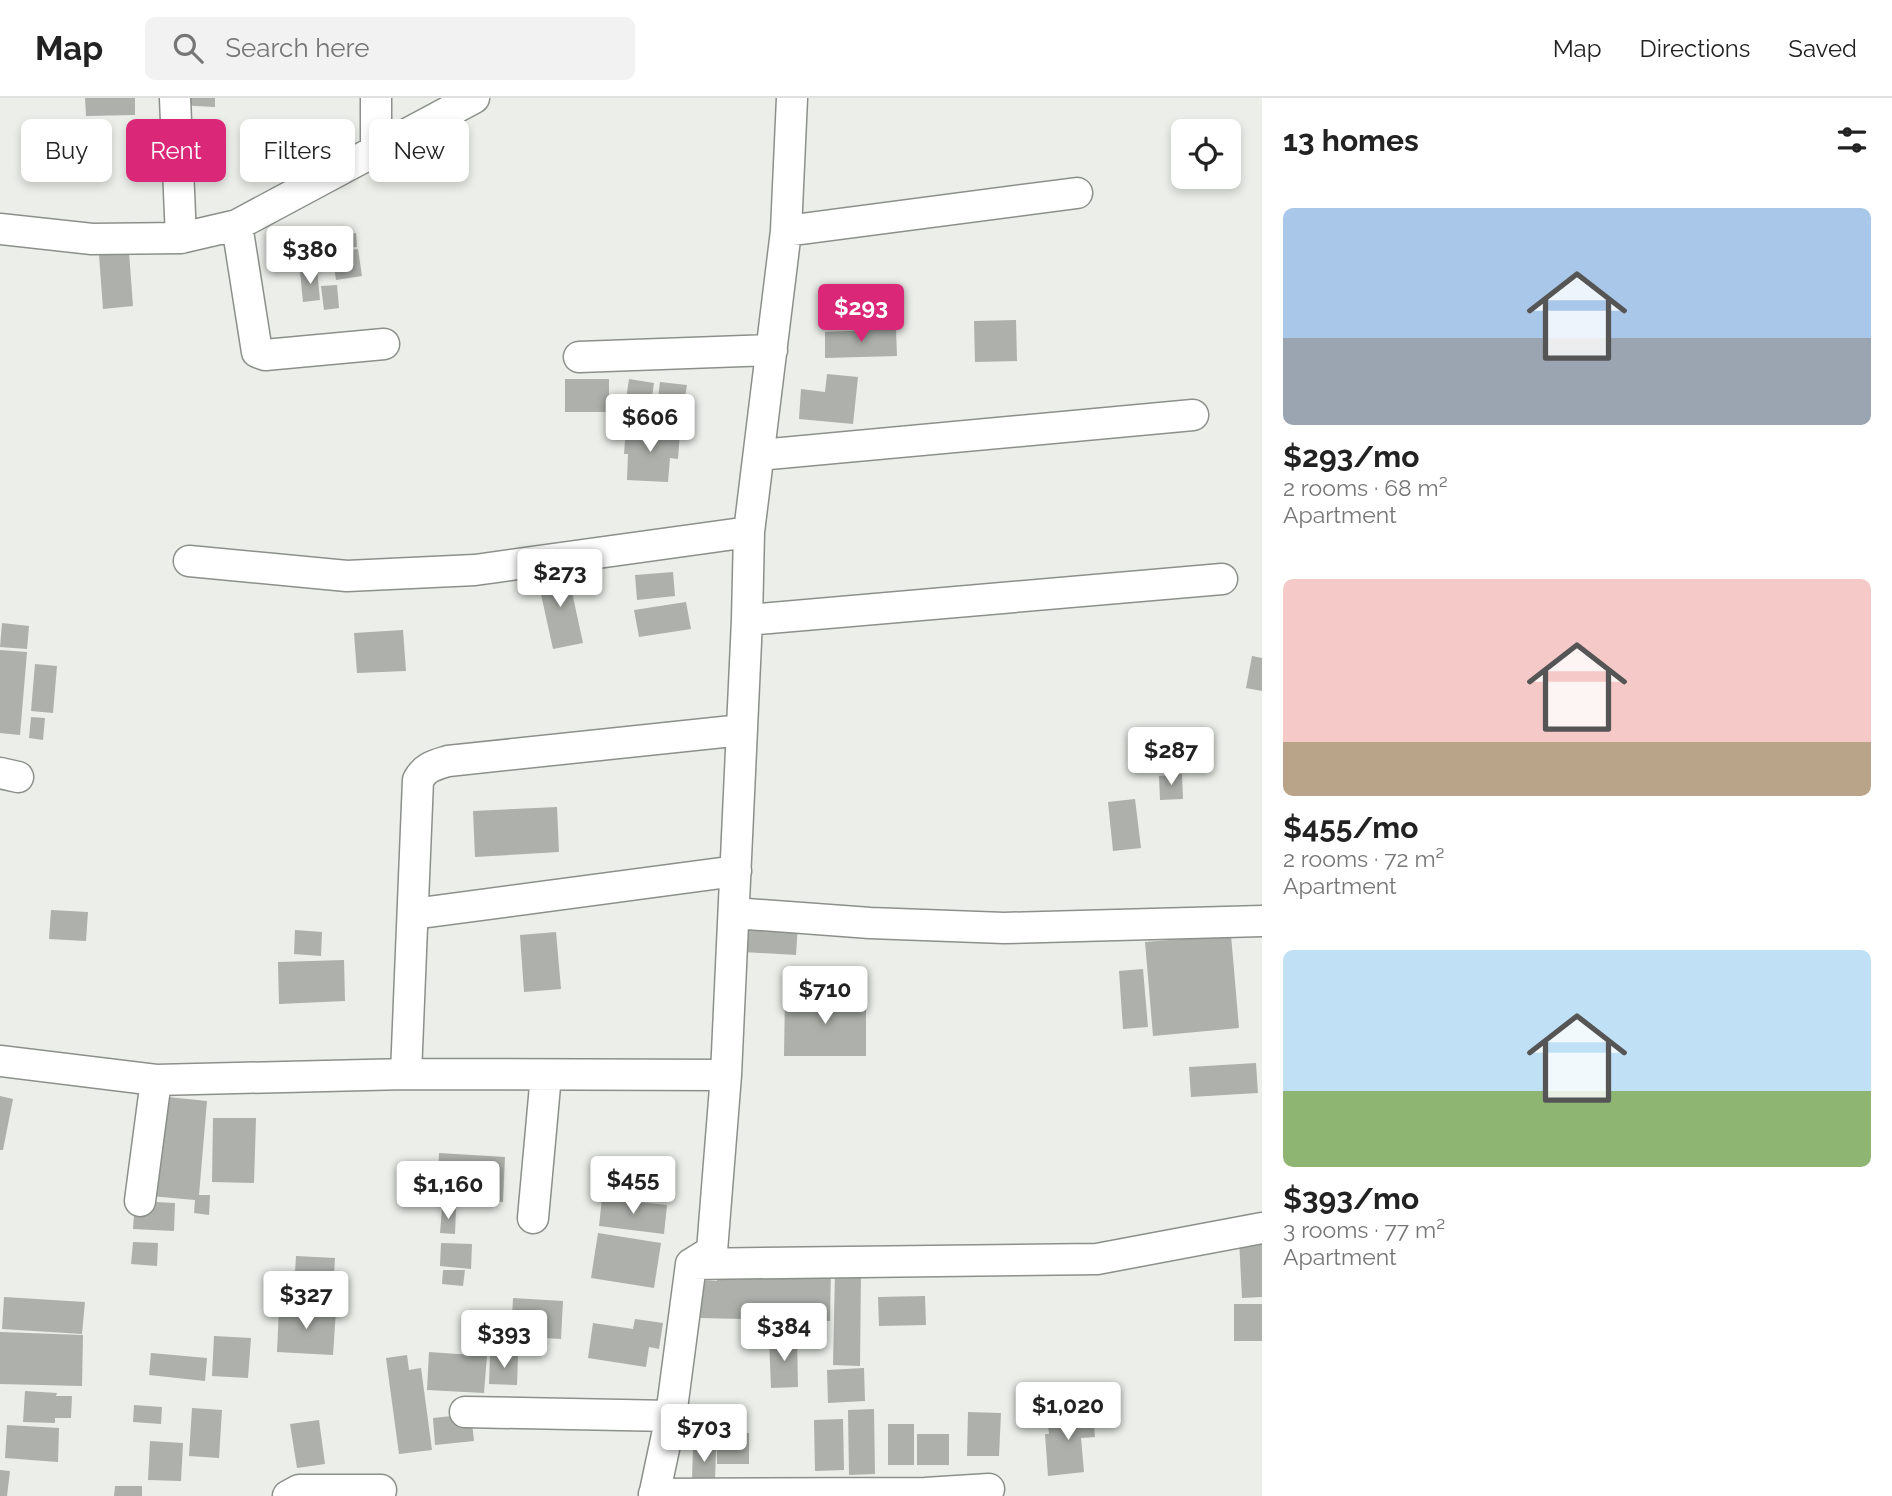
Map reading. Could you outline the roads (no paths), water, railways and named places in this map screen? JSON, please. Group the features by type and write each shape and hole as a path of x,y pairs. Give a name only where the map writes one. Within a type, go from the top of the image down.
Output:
{"street":[{"path":"175,98 181,238"},
{"path":"376,98 376,119"},
{"path":"435,119 474,98"},
{"path":"691,1264 712,1251 722,1152 749,532 786,231 792,98"},
{"path":"0,229 92,239 181,238 237,225 369,155"},
{"path":"786,231 1077,193"},
{"path":"237,225 257,352 265,355 384,344"},
{"path":"579,357 772,350"},
{"path":"760,455 1193,415"},
{"path":"189,561 347,576 451,571 522,565 749,532"},
{"path":"747,620 1222,579"},
{"path":"406,1074 418,780 422,772 428,767 448,761 742,730"},
{"path":"413,914 736,871"},
{"path":"734,913 870,923 1004,928 1262,921"},
{"path":"0,1061 156,1080 406,1074 726,1075"},
{"path":"533,1218 546,1075"},
{"path":"140,1201 156,1080"},
{"path":"691,1264 1097,1259 1262,1228"},
{"path":"691,1264 671,1416 654,1495 925,1493 989,1489"},
{"path":"465,1412 671,1416"},
{"path":"288,1496 299,1490 381,1490"}]}
